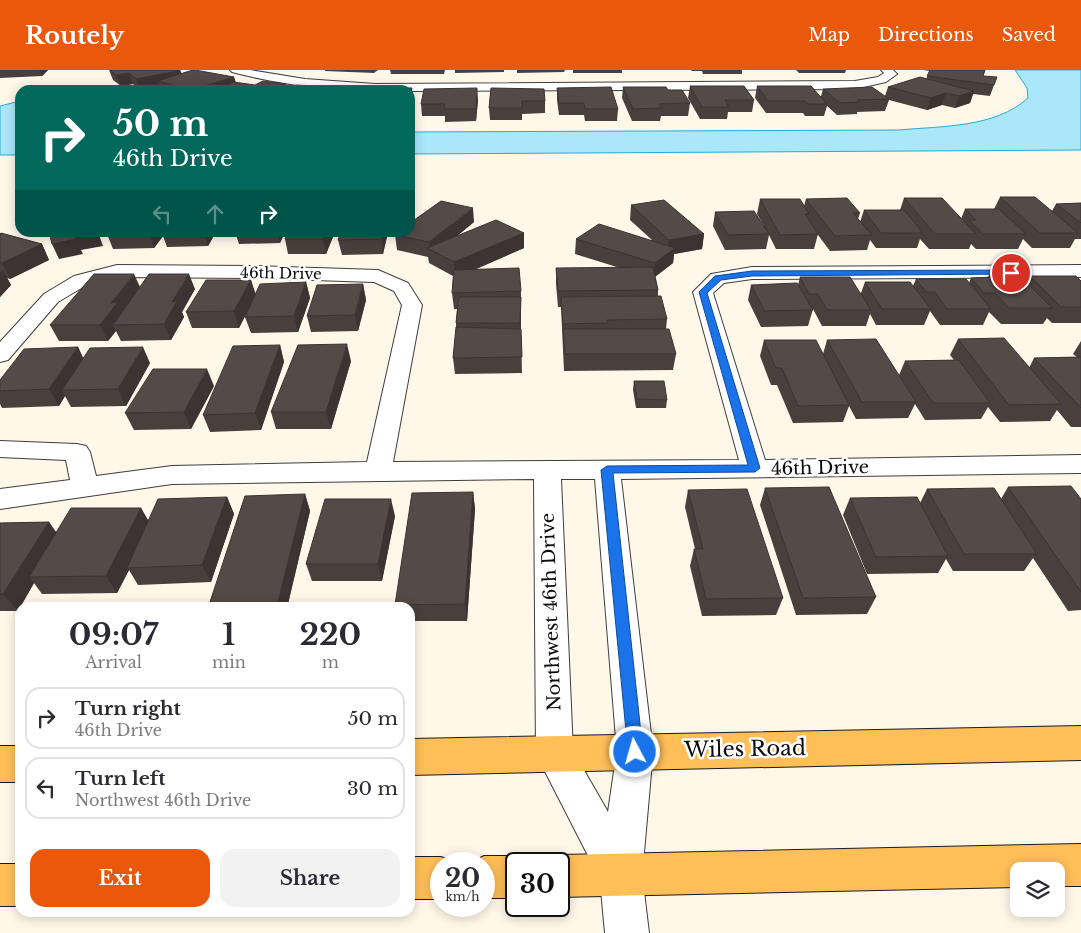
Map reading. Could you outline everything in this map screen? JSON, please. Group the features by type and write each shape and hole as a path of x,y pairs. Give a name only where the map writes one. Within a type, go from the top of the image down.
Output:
{"main road":[{"name":"Wiles Road","path":"415,757 1081,743"},
{"path":"0,764 15,764"},
{"path":"570,876 1081,865"},
{"path":"415,878 430,878"},
{"path":"0,885 15,885"}],"street":[{"path":"236,70 261,77 314,85"},
{"path":"415,87 663,82 855,85 882,80 891,74 887,70"},
{"path":"755,468 703,292 718,278 752,273 1011,273 1081,270"},
{"name":"46th Drive","path":"0,355 51,298 81,280 117,271 251,272 378,276 401,286 412,305 378,470"},
{"path":"0,449 77,452 85,488"},
{"name":"46th Drive","path":"0,500 172,475 378,470 607,470 1081,464"},
{"name":"Northwest 46th Drive","path":"547,470 555,754"},
{"path":"607,470 635,752 621,875 627,933"},
{"path":"555,754 621,875"}],"water":[{"path":"1015,70 1081,70 1081,150 415,154 415,132 899,130 950,126 984,120 1015,108 1028,98 1027,88"},
{"path":"15,102 15,155 0,155 0,106"}],"building":[{"path":"110,70 178,71 136,79 129,73 116,75"},
{"path":"193,70 234,77 208,85 173,85 157,81"},
{"path":"930,70 985,70 983,76 997,77 994,85 927,76"},
{"path":"920,77 974,91 959,96 946,93 931,98 888,87"},
{"path":"263,81 286,84 284,85 255,85"},
{"path":"233,82 255,85 227,85"},
{"path":"690,86 744,86 754,100 725,100 729,107 702,107"},
{"path":"757,86 811,86 827,104 808,104 805,101 768,101"},
{"path":"611,87 618,109 585,109 584,103 559,103 557,88"},
{"path":"623,87 666,87 668,90 682,90 690,103 659,104 662,108 633,109"},
{"path":"872,87 889,99 857,100 860,102 840,103 823,89"},
{"path":"477,88 476,109 444,109 445,104 421,104 424,89"},
{"path":"491,88 544,89 545,101 522,101 522,108 489,108"},
{"path":"1000,197 1035,197 1078,233 1040,233"},
{"path":"847,198 860,213 853,213 872,235 835,236 806,199"},
{"path":"904,198 942,198 976,234 935,234"},
{"path":"760,199 800,199 809,214 805,214 818,234 780,235"},
{"path":"664,200 704,234 669,240 631,205"},
{"path":"441,201 473,208 429,242 405,237 415,237 415,219"},
{"path":"1081,203 1081,223 1056,204"},
{"path":"965,209 999,209 1026,234 983,234 969,220 976,220"},
{"path":"864,210 904,210 923,233 881,233"},
{"path":"754,211 769,234 728,235 715,212"},
{"path":"496,220 524,233 454,262 427,248"},
{"path":"599,224 675,248 655,263 576,239"},
{"path":"1,233 42,244 0,263"},
{"path":"50,237 75,237 76,239 52,244"},
{"path":"286,237 324,237 323,239 285,239"},
{"path":"339,237 381,237 381,239 338,240"},
{"path":"653,267 658,290 558,291 556,268"},
{"path":"519,268 521,291 452,293 454,270"},
{"path":"991,272 1016,272 1052,308 1009,308 995,293 984,293 971,278 996,277"},
{"path":"94,274 134,274 111,303 118,302 100,325 50,325"},
{"path":"149,274 189,274 172,302 177,301 164,324 113,325"},
{"path":"1030,276 1076,276 1081,281 1081,307 1061,307"},
{"path":"800,277 850,277 871,310 827,310 818,294 809,294"},
{"path":"916,279 966,279 991,309 947,309 935,292 926,292"},
{"path":"206,280 251,280 234,311 186,312"},
{"path":"306,282 294,316 245,317 260,284"},
{"path":"865,282 910,282 931,309 882,309"},
{"path":"797,283 813,310 765,311 751,285"},
{"path":"363,284 355,315 307,316 317,285"},
{"path":"661,296 667,319 607,320 608,323 563,324 561,297"},
{"path":"459,297 521,297 520,323 456,323"},
{"path":"456,327 521,329 522,357 453,358"},
{"path":"563,329 669,329 676,354 565,354"},
{"path":"1004,338 1061,404 1009,405 958,339"},
{"path":"876,339 916,402 862,402 827,340"},
{"path":"764,340 816,340 849,405 798,406 782,368 776,368"},
{"path":"347,344 326,412 271,412 298,345"},
{"path":"280,345 255,413 203,415 233,346"},
{"path":"78,347 49,389 0,391 0,380 24,349"},
{"path":"143,347 118,389 62,390 90,348"},
{"path":"1081,357 1081,408 1034,358"},
{"path":"959,360 990,403 933,403 905,361"},
{"path":"153,369 207,369 184,412 125,413"},
{"path":"634,381 664,381 667,400 637,399"},
{"path":"1071,486 1081,499 1081,592 1008,487"},
{"path":"829,487 876,597 803,598 765,488"},
{"path":"994,488 1037,554 964,554 927,489"},
{"path":"747,489 783,598 706,599 694,549 703,549 688,490"},
{"path":"473,492 465,604 415,605 415,602 395,602 412,493"},
{"path":"305,494 278,602 210,602 245,496"},
{"path":"227,497 202,565 127,568 158,499"},
{"path":"917,497 948,556 876,557 850,498"},
{"path":"325,499 391,499 378,564 306,564"},
{"path":"71,508 141,508 106,576 29,577"},
{"path":"49,522 3,594 0,594 0,523"}],"route":[{"path":"635,752 607,470 755,468 703,292 718,278 752,273 1011,273"}]}
